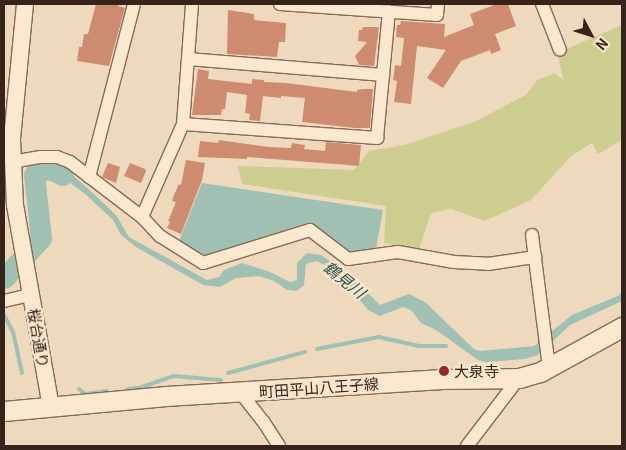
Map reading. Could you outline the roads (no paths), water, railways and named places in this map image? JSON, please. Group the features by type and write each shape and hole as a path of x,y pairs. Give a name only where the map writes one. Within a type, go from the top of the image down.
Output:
{"main road":[{"name":"町田平山八王子線","path":"4,410 442,379 520,378 530,376 548,359 622,327"}],"street":[{"path":"25,4 9,101 12,162 41,157 57,157 70,162 142,217 160,236 203,263 310,230 348,259 398,252 454,262 488,264 535,257"},
{"path":"89,177 134,4"},
{"path":"142,217 183,124 192,4"},
{"path":"273,4 438,15 438,4"},
{"path":"542,4 560,50"},
{"path":"183,124 377,138 389,12"},
{"path":"188,59 383,75"},
{"name":"桜台通り","path":"12,162 15,205 51,407"},
{"path":"532,235 548,359"},
{"path":"4,301 31,295"},
{"path":"467,446 520,378"},
{"path":"240,392 263,421 279,446"}],"water":[{"path":"50,164 59,166 75,177 95,195 116,215 129,237 207,280 219,277 224,270 242,263 270,272 290,282 297,280 297,263 307,253 321,255 351,276 380,305 409,294 425,302 474,349 480,351 534,346 572,315 620,295 622,289 622,301 570,325 538,355 525,359 486,362 478,360 436,330 421,323 411,310 403,307 380,316 368,310 350,288 325,265 316,261 306,264 304,285 297,291 287,290 274,281 259,276 236,278 220,287 203,285 136,247 121,235 113,220 85,194 61,176 50,173 38,175 36,167"},
{"path":"202,183 383,210 376,249 351,252 310,224 206,256 179,241"}],"waterway":[{"name":"鶴見川","path":"4,278 41,238 34,175 38,171 50,169 63,175"},
{"path":"4,315 13,332 22,373"},
{"path":"317,349 379,337 419,346 446,346"},
{"path":"228,373 305,352"},
{"path":"128,389 139,388 174,376 221,380"},
{"path":"79,389 85,394 107,391"}],"place":[{"name":"大泉寺","path":"444,371"}]}
